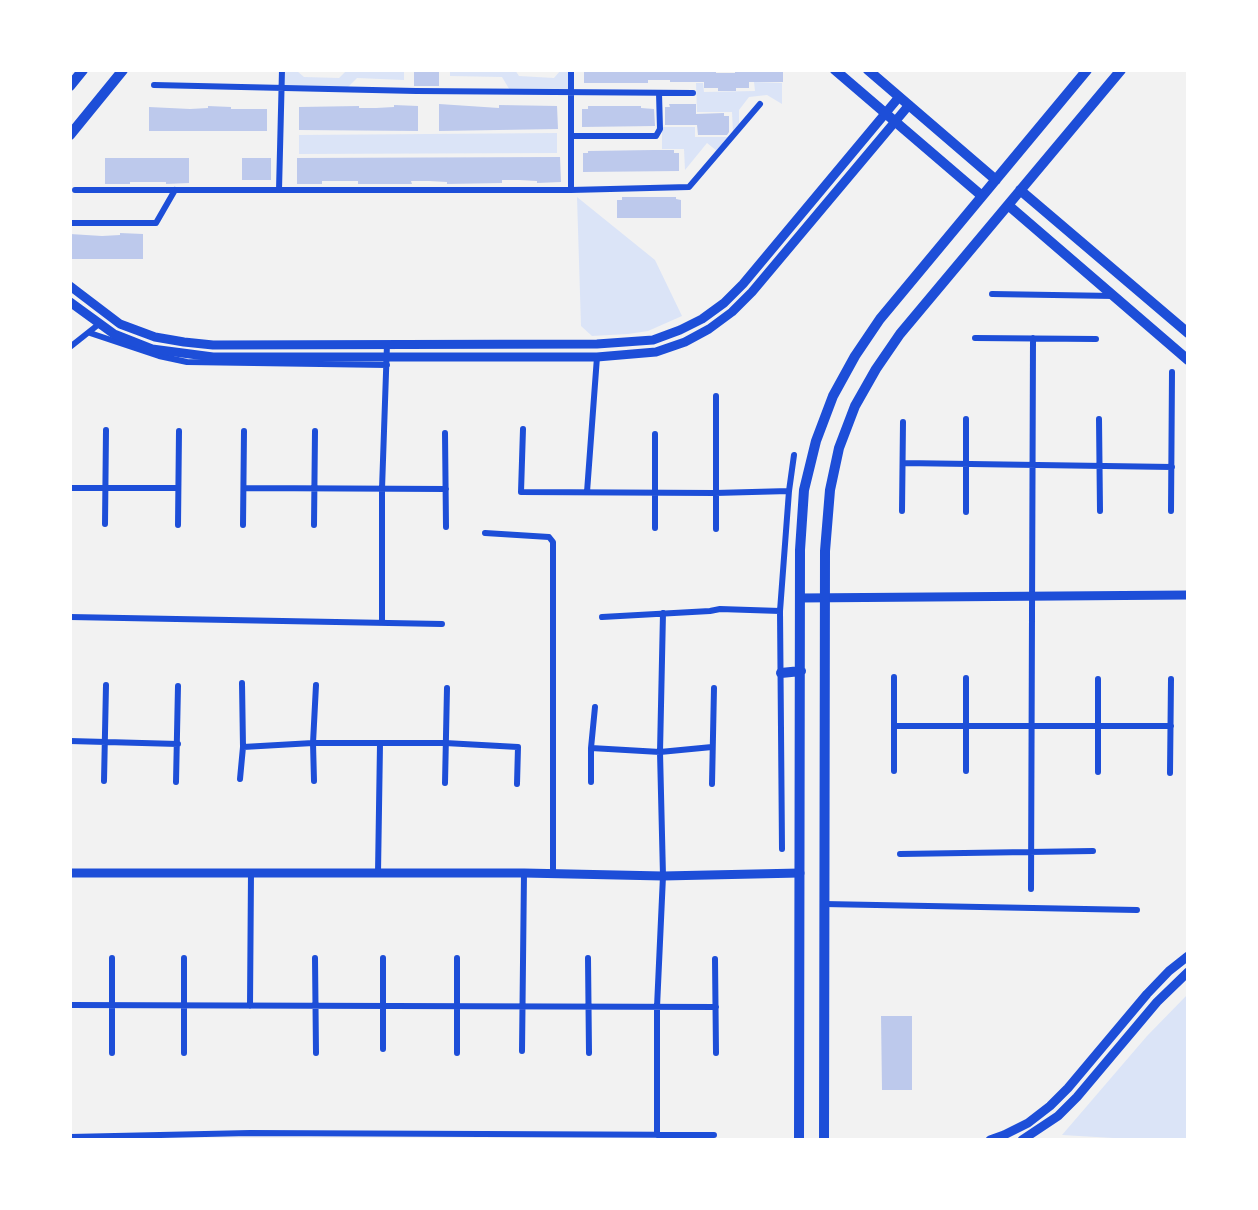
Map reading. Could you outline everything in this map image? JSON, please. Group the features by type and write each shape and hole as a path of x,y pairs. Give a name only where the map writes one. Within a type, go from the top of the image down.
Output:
{"main road":[{"path":"70,86 83,70"},
{"path":"70,135 123,70"},
{"path":"835,70 982,196"},
{"path":"868,70 996,180"},
{"path":"799,1140 800,550 804,490 816,441 833,396 855,356 880,319 1087,70"},
{"path":"824,1140 825,551 830,490 839,448 855,406 876,369 900,334 1121,70"},
{"path":"1020,190 1188,333"},
{"path":"1008,205 1188,360"},
{"path":"781,673 801,671"}],"street":[{"path":"279,190 282,70"},
{"path":"571,70 571,190"},
{"path":"154,85 571,94 693,93"},
{"path":"571,136 656,136 660,129 659,93"},
{"path":"70,286 120,324 156,337 213,345 617,344 653,340 702,319 724,303 743,284 899,97"},
{"path":"75,190 571,190 689,187 760,104"},
{"path":"90,333 159,356 187,362 597,357 656,352 685,342 709,329 732,312 752,292 909,105"},
{"path":"70,223 156,223 175,190"},
{"path":"992,294 1115,296"},
{"path":"70,302 114,334 152,349 213,357 387,361"},
{"path":"70,347 90,333 107,314"},
{"path":"975,338 1096,339"},
{"path":"1031,889 1033,338"},
{"path":"382,622 382,489 387,344"},
{"path":"575,344 576,356"},
{"path":"587,492 597,357"},
{"path":"1171,511 1172,372"},
{"path":"716,396 716,529"},
{"path":"966,419 966,512"},
{"path":"1099,419 1100,511"},
{"path":"902,511 903,422"},
{"path":"105,524 106,429"},
{"path":"523,429 521,492 789,491"},
{"path":"178,431 178,525"},
{"path":"243,525 244,431"},
{"path":"314,525 315,431"},
{"path":"445,432 446,526"},
{"path":"655,434 655,528"},
{"path":"782,849 780,611 794,454"},
{"path":"903,464 1172,467"},
{"path":"70,488 178,488"},
{"path":"244,488 446,489"},
{"path":"485,533 549,537 553,542 552,874"},
{"path":"800,598 1188,596"},
{"path":"602,617 720,609 780,611"},
{"path":"657,1135 657,1007 663,876 660,752 663,613"},
{"path":"70,617 442,624"},
{"path":"894,677 894,771"},
{"path":"966,678 966,771"},
{"path":"1098,679 1098,772"},
{"path":"1170,773 1171,679"},
{"path":"240,779 243,747 242,683"},
{"path":"104,781 106,685"},
{"path":"314,781 316,685"},
{"path":"176,782 178,686"},
{"path":"445,783 447,688"},
{"path":"712,784 714,688"},
{"path":"591,782 591,748 595,707"},
{"path":"894,726 1171,726"},
{"path":"70,741 178,744"},
{"path":"243,747 313,743 445,743 518,747 517,784"},
{"path":"378,873 380,744"},
{"path":"591,748 660,752 712,747"},
{"path":"900,854 1093,851"},
{"path":"70,873 524,873 663,876 800,873"},
{"path":"250,1006 251,873"},
{"path":"522,1051 524,873"},
{"path":"824,904 1137,910"},
{"path":"990,1140 1028,1122 1050,1106 1169,970 1188,956"},
{"path":"112,958 112,1053"},
{"path":"184,958 184,1053"},
{"path":"315,958 316,1053"},
{"path":"383,958 383,1049"},
{"path":"457,958 457,1053"},
{"path":"588,958 589,1053"},
{"path":"716,959 716,1053"},
{"path":"1022,1140 1058,1116 1077,1097 1156,1002 1188,972"},
{"path":"70,1005 716,1007"},
{"path":"70,1137 714,1135"}],"shaded area":[{"path":"515,70 519,76 554,78 560,71 571,71 571,94 511,92 502,77 450,76 450,71"},
{"path":"282,71 297,71 304,77 339,78 346,71 404,71 404,80 357,78 345,90 282,89"},
{"path":"754,82 782,83 782,104 767,95 749,97 739,110 739,125 733,133 732,112 697,112 696,83 703,83 704,92 755,91"},
{"path":"662,127 695,127 695,137 729,137 717,151 707,143 685,170 684,149 662,149"},
{"path":"557,133 557,153 299,154 299,135"},
{"path":"577,197 655,260 682,316 648,331 628,334 592,336 581,326"},
{"path":"1187,995 1187,1139 1130,1139 1062,1135 1147,1036"}],"building":[{"path":"414,70 439,70 439,86 414,86"},
{"path":"584,70 702,70 735,73 735,71 783,70 783,82 749,82 749,88 736,88 736,91 704,88 704,82 670,82 670,80 648,80 648,83 584,83"},
{"path":"439,104 499,108 499,105 557,106 558,129 439,131"},
{"path":"669,104 696,104 696,114 724,113 724,116 729,116 729,132 727,135 698,135 697,125 665,125 665,107 670,107"},
{"path":"394,105 418,106 418,131 299,130 299,107 376,108 394,107"},
{"path":"208,106 231,107 231,109 267,109 267,131 149,131 149,107 190,109 208,108"},
{"path":"588,106 641,106 641,108 654,109 655,126 582,127 582,109 588,109"},
{"path":"674,150 674,153 679,153 679,171 583,172 583,153 588,153 588,151"},
{"path":"560,157 561,182 537,183 537,181 502,180 502,183 447,184 447,182 411,181 412,184 358,184 358,181 322,181 322,184 297,184 297,158"},
{"path":"105,158 189,158 189,183 105,184"},
{"path":"242,158 271,158 271,180 242,180"},
{"path":"622,197 676,197 681,200 681,218 617,218 617,200 622,200"},
{"path":"120,233 143,234 143,259 70,259 70,234 102,236 120,235"},
{"path":"881,1016 912,1016 912,1090 882,1090"}]}
